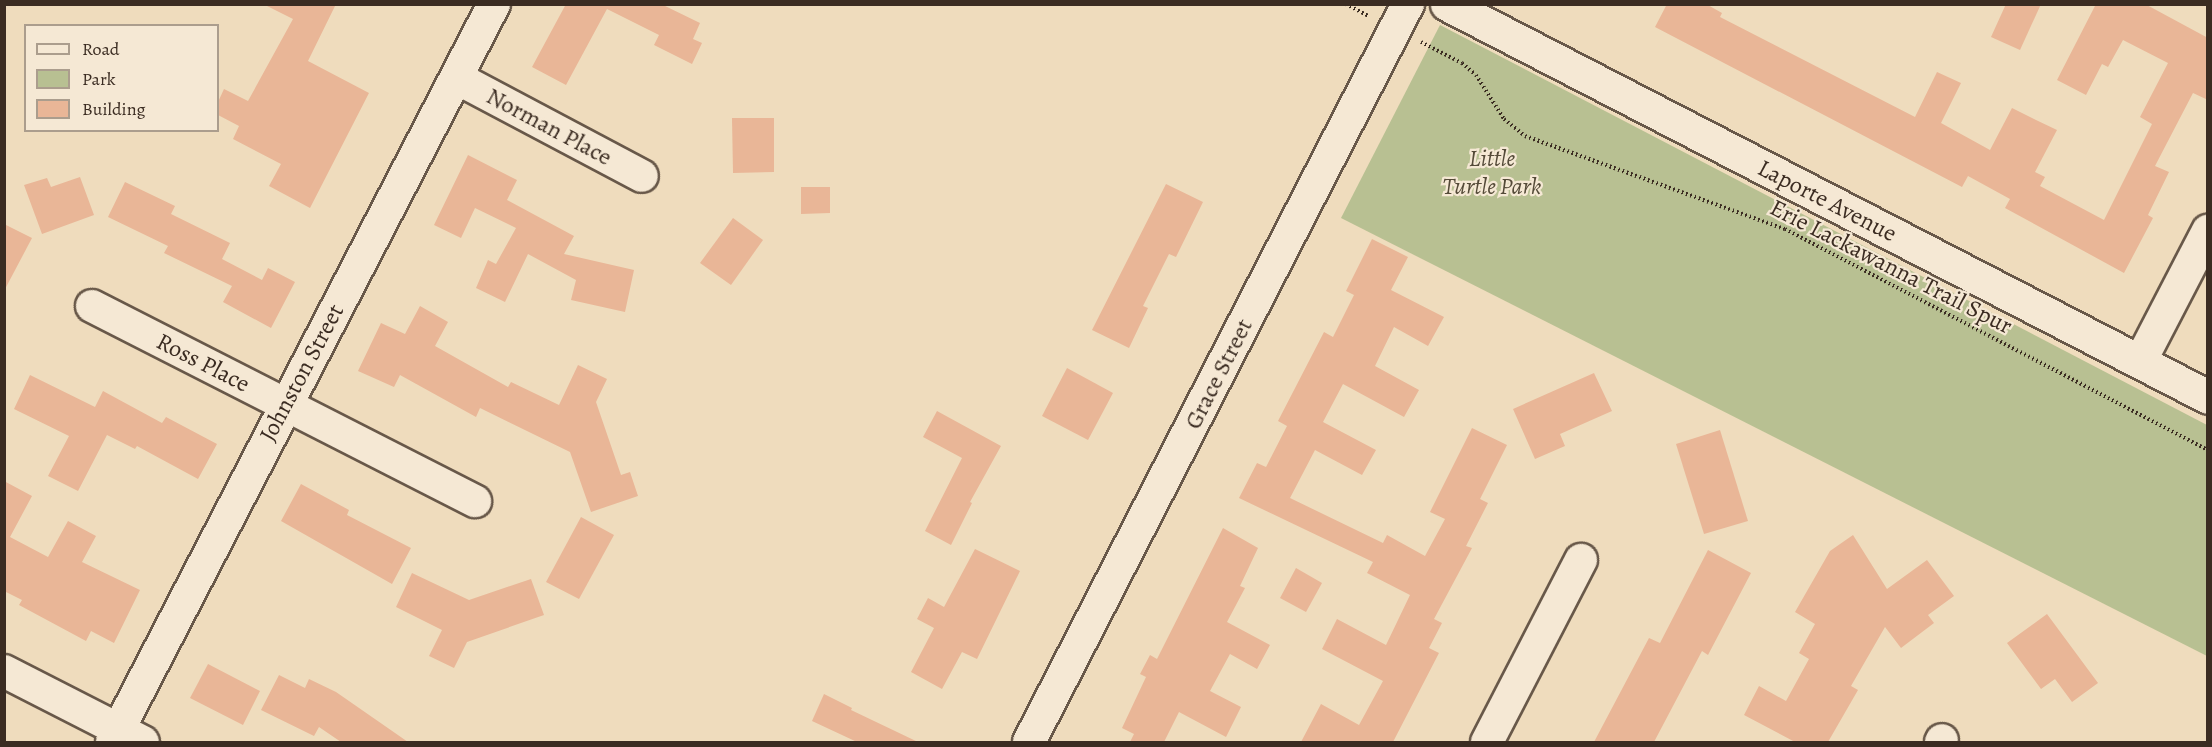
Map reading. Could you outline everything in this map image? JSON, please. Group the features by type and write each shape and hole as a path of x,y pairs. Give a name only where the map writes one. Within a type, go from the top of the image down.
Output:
{"street":[{"name":"Johnston Street","path":"124,738 285,405 494,4"},
{"name":"Laporte Avenue","path":"1447,4 2208,397"},
{"name":"Grace Street","path":"1029,742 1402,17"},
{"name":"Norman Place","path":"457,78 642,176"},
{"path":"2140,362 2208,231"},
{"name":"Ross Place","path":"92,306 475,501"},
{"path":"1487,742 1581,560"},
{"path":"4,671 124,738"}],"path":[{"name":"Erie Lackawanna Trail Spur","path":"1346,4 1402,17 1476,75 1504,120 1525,136 1785,230 2208,450"}],"green space":[{"name":"Little Turtle Park","path":"1440,25 2207,425 2207,656 1341,218"}],"building":[{"path":"263,4 336,4 308,61 369,93 310,208 269,186 281,164 233,139 239,126 219,116 219,100 224,89 248,101 293,19"},
{"path":"566,4 661,4 700,23 693,39 702,43 692,64 654,45 659,35 607,9 566,85 532,67"},
{"path":"1667,4 1706,4 1722,13 1720,17 1915,117 1937,72 1961,83 1941,123 1990,150 2012,108 2057,130 2035,172 2045,177 2040,186 2104,220 2152,124 2140,117 2168,63 2123,40 2108,67 2102,64 2086,95 2057,80 2096,4 2145,4 2208,38 2208,100 2193,93 2155,166 2169,172 2148,215 2153,218 2124,273 2005,208 2010,199 1968,176 1962,187 1655,27"},
{"path":"2006,4 2041,4 2020,50 1991,37"},
{"path":"732,118 774,118 774,172 733,173"},
{"path":"468,155 517,180 507,200 574,236 564,254 634,270 625,312 571,300 576,280 528,254 505,302 476,288 488,260 496,264 516,228 475,208 461,238 434,225"},
{"path":"80,177 94,215 42,234 24,185 47,178 51,187"},
{"path":"125,182 175,206 171,214 230,243 222,259 262,280 268,268 295,282 271,328 223,302 232,286 164,253 168,246 108,217"},
{"path":"1166,184 1203,202 1176,257 1169,254 1143,306 1148,308 1129,348 1092,330"},
{"path":"801,187 830,187 830,213 801,214"},
{"path":"733,218 763,240 731,285 700,263"},
{"path":"4,224 32,238 4,291"},
{"path":"1372,239 1408,257 1391,290 1444,317 1428,346 1394,327 1375,366 1419,390 1404,417 1343,384 1323,422 1376,450 1362,475 1315,450 1290,498 1383,543 1387,535 1425,556 1445,519 1430,512 1472,428 1507,445 1480,499 1488,503 1466,546 1472,548 1434,619 1442,623 1429,648 1439,653 1393,742 1301,742 1321,704 1359,725 1383,681 1322,649 1337,619 1386,645 1410,595 1367,573 1373,562 1239,498 1257,463 1266,467 1287,426 1278,421 1324,332 1333,337 1354,295 1346,291"},
{"path":"420,306 448,322 435,346 508,387 511,382 559,405 578,365 607,379 596,402 621,475 630,472 638,496 591,512 570,452 480,408 476,417 400,375 394,387 358,371 381,323 405,334"},
{"path":"1067,368 1113,393 1088,440 1042,416"},
{"path":"1594,373 1612,411 1560,434 1565,446 1535,459 1513,409"},
{"path":"30,375 95,407 103,391 162,423 166,417 217,444 198,479 137,446 135,449 107,435 78,491 48,476 69,436 14,409"},
{"path":"937,411 1001,446 970,502 972,503 951,545 925,531 962,458 923,437"},
{"path":"1720,430 1748,521 1704,534 1676,444"},
{"path":"4,481 32,496 10,537 48,557 68,521 96,536 82,562 140,590 114,643 91,631 86,641 19,605 22,600 4,591"},
{"path":"301,484 349,510 347,515 411,548 392,584 281,521"},
{"path":"581,517 614,535 579,599 546,582"},
{"path":"1223,528 1258,548 1240,586 1245,588 1227,622 1270,645 1257,669 1230,654 1210,691 1241,707 1226,737 1179,712 1164,742 1130,742 1134,734 1122,728 1146,677 1140,674 1150,655 1157,659"},
{"path":"1853,535 1887,589 1927,560 1954,596 1928,615 1934,623 1901,648 1885,627 1851,686 1858,690 1828,742 1795,742 1744,715 1759,686 1786,701 1809,659 1799,653 1815,624 1795,612 1830,551"},
{"path":"975,549 1020,571 977,659 962,652 942,689 911,672 934,628 917,619 928,598 944,607"},
{"path":"1708,550 1751,573 1708,655 1702,651 1654,742 1594,742 1649,638 1660,643"},
{"path":"1296,568 1322,583 1306,612 1280,598"},
{"path":"412,573 469,600 531,579 544,615 467,642 454,668 429,656 442,630 396,607"},
{"path":"2047,614 2098,683 2072,702 2055,679 2041,689 2007,643"},
{"path":"208,664 260,691 243,725 190,698"},
{"path":"279,675 305,688 309,679 336,692 408,742 341,742 319,727 314,736 261,710"},
{"path":"824,694 852,708 851,710 918,742 857,742 812,721"}]}
